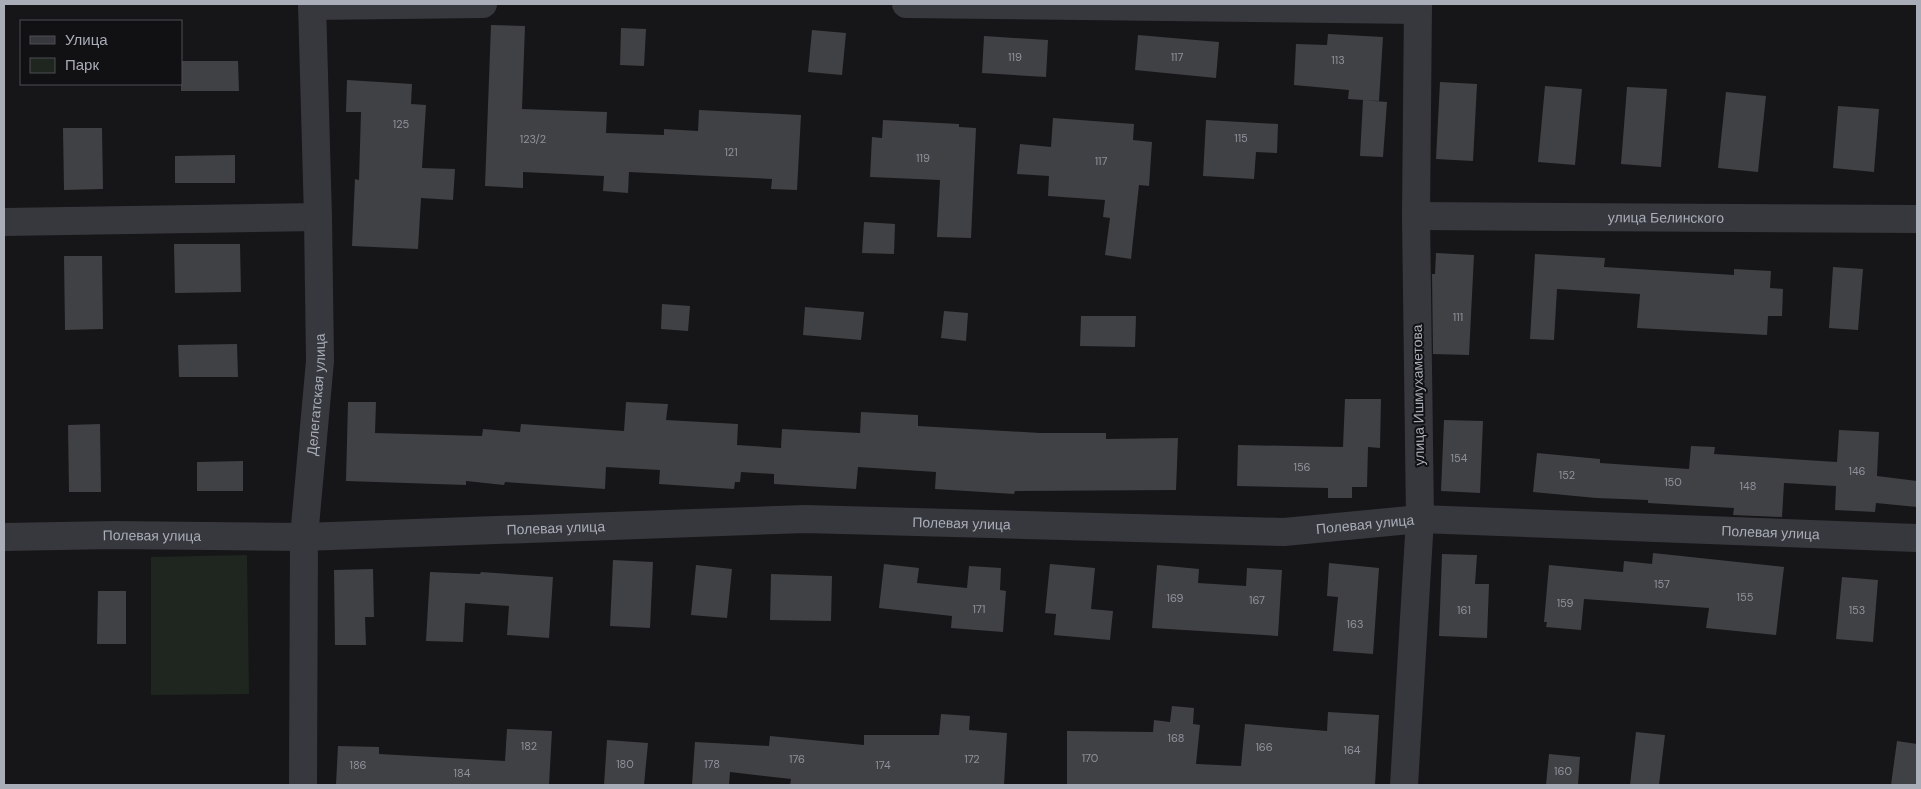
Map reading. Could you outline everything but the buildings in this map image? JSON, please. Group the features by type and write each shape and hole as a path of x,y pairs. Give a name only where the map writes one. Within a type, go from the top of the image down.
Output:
{"street":[{"path":"312,5 484,4"},
{"path":"906,4 1418,7"},
{"name":"Делегатская улица","path":"303,785 304,537 320,361 312,5"},
{"name":"улица Ишмухаметова","path":"1404,785 1420,519 1416,216 1418,7"},
{"name":"улица Белинского","path":"1416,216 1917,219"},
{"path":"4,222 318,217"},
{"name":"Полевая улица","path":"4,537 114,535 304,537 805,518 1284,532 1420,519 1917,538"}],"green space":[{"path":"247,555 249,694 151,695 151,557"}]}
